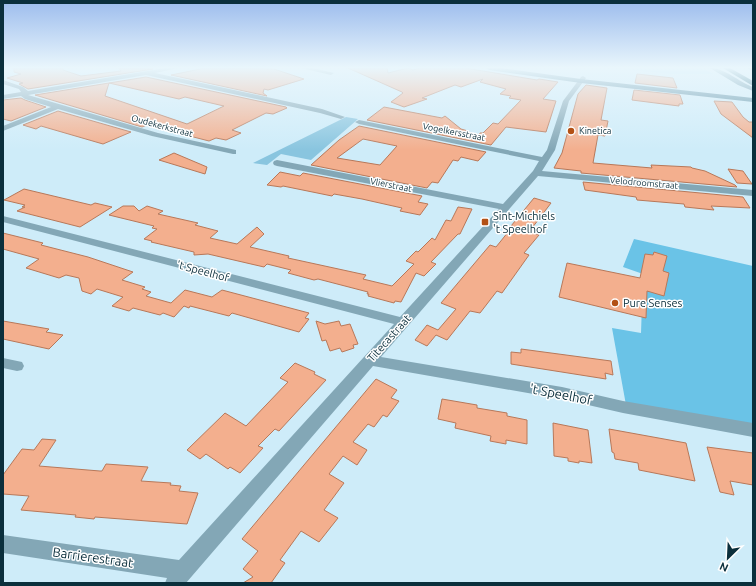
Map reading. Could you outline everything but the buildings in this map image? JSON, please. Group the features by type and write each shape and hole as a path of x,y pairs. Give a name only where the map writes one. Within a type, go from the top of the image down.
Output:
{"main road":[{"path":"713,95 753,100"},
{"path":"736,95 753,97"}],"street":[{"name":"Oudekerkstraat","path":"24,95 27,98 58,107 203,147 233,152"},
{"path":"250,95 322,111 341,117"},
{"name":"Titecastraat","path":"182,578 369,360 536,173 545,160 554,140 561,111 570,95"},
{"path":"3,129 58,107"},
{"name":"Vogelkersstraat","path":"359,122 545,160"},
{"name":"Vlierstraat","path":"277,163 506,207"},
{"name":"Velodroomstraat","path":"536,173 753,193"},
{"name":"'t Speelhof","path":"3,219 403,322"},
{"name":"'t Speelhof","path":"369,360 562,393 623,407 753,430"},
{"path":"3,363 17,366"},
{"name":"Barrierestraat","path":"3,544 182,578"}],"shaded area":[{"path":"346,117 358,119 311,160 281,154 267,165 253,163"},
{"path":"634,239 753,266 753,427 626,405 612,328 641,333 643,274 623,267"}],"place":[{"name":"Kinetica","path":"571,131"},
{"name":"Sint-Michiels 't Speelhof","path":"485,222"},
{"name":"Pure Senses","path":"615,303"}]}
